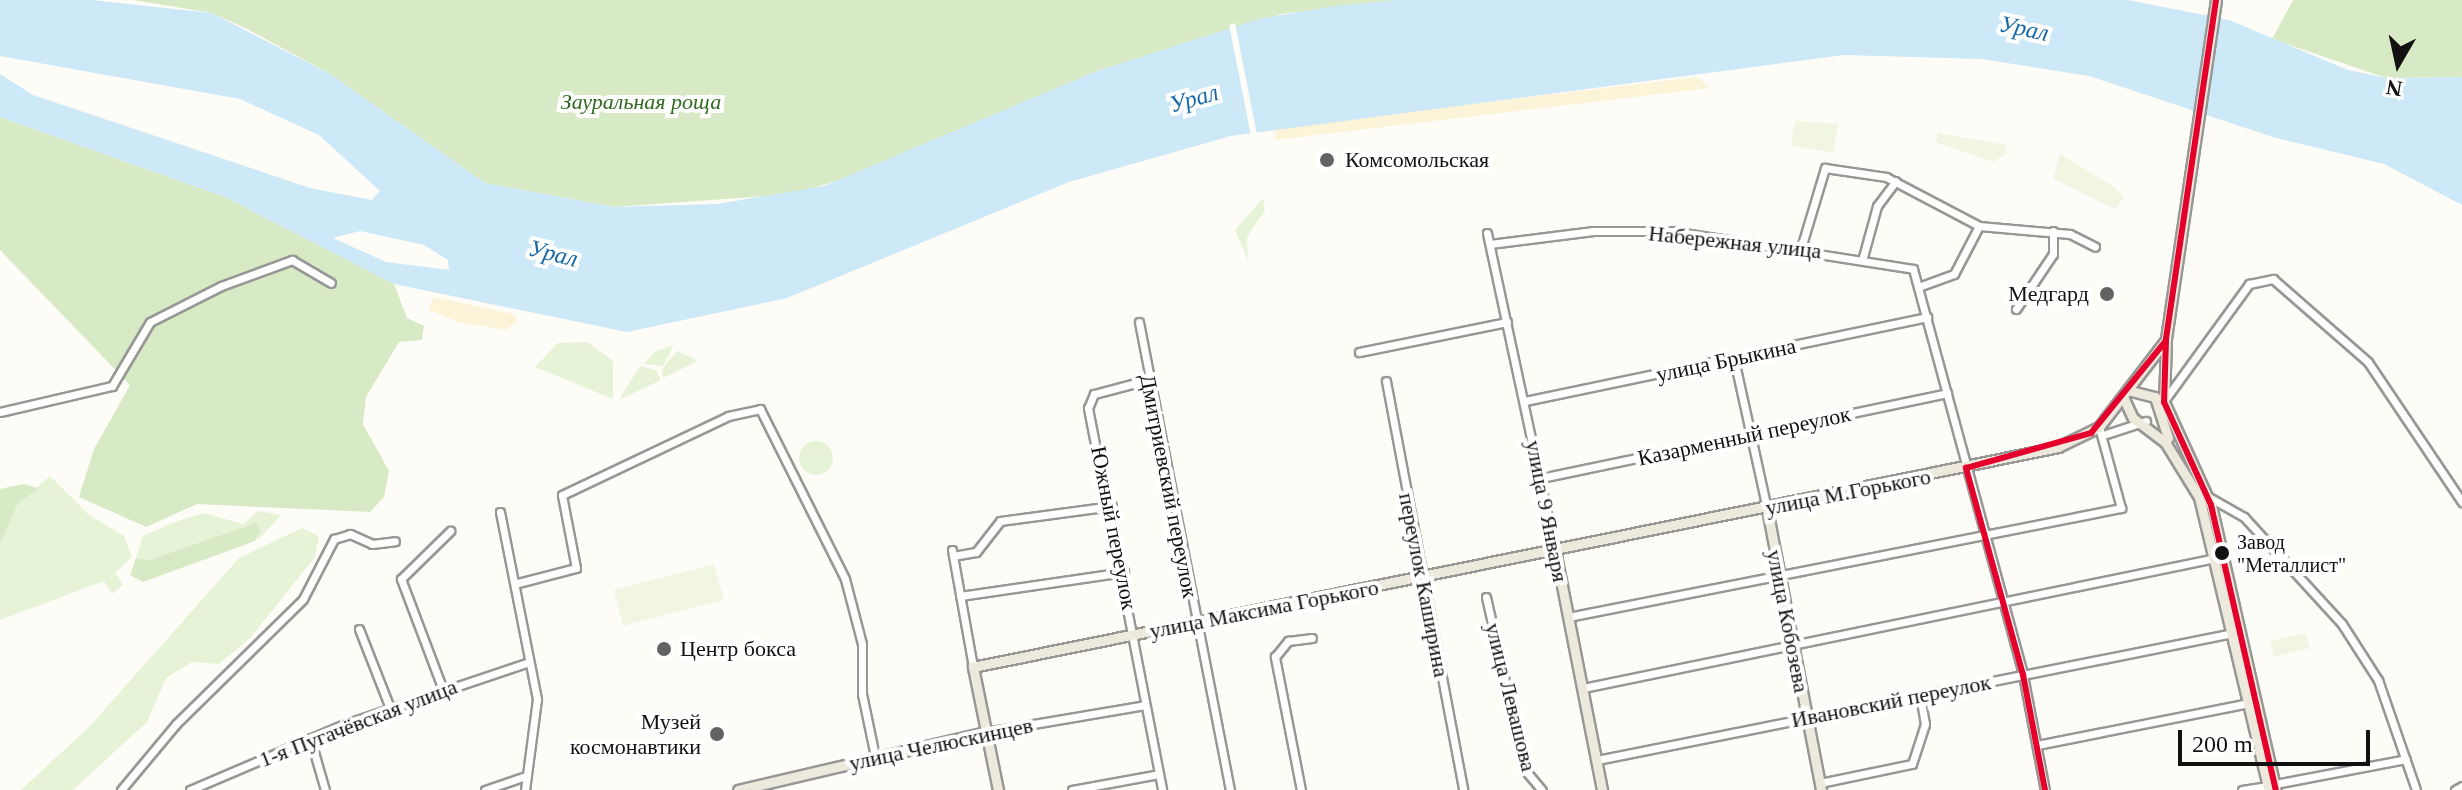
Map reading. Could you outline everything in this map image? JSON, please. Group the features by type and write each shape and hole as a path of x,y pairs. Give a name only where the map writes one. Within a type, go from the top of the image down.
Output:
{"main road":[{"path":"2151,414 2166,340 2216,0"},
{"name":"улица М.Горького","path":"1555,550 2058,447 2102,430 2166,340"},
{"path":"2128,395 2152,394 2151,414 2195,488 2272,787"},
{"path":"2128,395 2151,414 2187,461 2207,496 2272,787"},
{"name":"улица Кобозева","path":"1767,509 1821,786"},
{"name":"улица Максима Горького","path":"973,667 1423,579 1555,550"},
{"name":"улица 9 Января","path":"1555,550 1602,790"},
{"path":"973,667 998,790"},
{"name":"улица Челюскинцев","path":"738,790 986,732"}],"street":[{"path":"1801,248 1825,168 1896,181 1979,226 2053,231 2095,247"},
{"path":"1863,257 1877,206 1896,181"},
{"path":"1979,226 1954,274 1921,286 1966,468 2023,675 2045,790"},
{"name":"Набережная улица","path":"1490,244 1593,231 1671,231 1863,257 1907,266 1921,286"},
{"path":"2016,309 2053,254 2053,231"},
{"name":"улица 9 Января","path":"1487,233 1555,550"},
{"path":"0,412 112,386 150,322 221,286 292,260 331,283"},
{"path":"1568,617 2121,508 2102,430 2151,414 2249,284 2273,279 2368,362 2462,502"},
{"name":"улица Брыкина","path":"1525,401 1927,317"},
{"name":"Дмитриевский переулок","path":"1139,322 1147,380 1230,790"},
{"path":"1359,352 1507,322"},
{"name":"улица Кобозева","path":"1734,359 1767,509"},
{"name":"Южный переулок","path":"1147,380 1094,394 1088,408 1112,506 1162,790"},
{"name":"переулок Каширина","path":"1386,381 1463,790"},
{"name":"Казарменный переулок","path":"1541,478 1947,393"},
{"path":"518,583 576,568 562,495 728,416 760,409 845,579 862,644 862,694 875,756"},
{"path":"2207,496 2244,517 2342,624 2378,680 2416,790"},
{"path":"973,667 952,553 976,552 1000,521 1112,506"},
{"path":"500,512 518,583 537,699 523,777 525,790"},
{"path":"443,690 401,579 450,531"},
{"path":"121,790 176,724 303,599 334,539 350,534 372,544 395,541"},
{"path":"1583,688 2004,604 2215,558"},
{"path":"960,596 1124,572"},
{"name":"улица Левашова","path":"1486,597 1525,770 1542,790"},
{"path":"359,629 390,708"},
{"name":"Ивановский переулок","path":"1597,760 2233,633"},
{"path":"1301,790 1275,657 1288,641 1312,638"},
{"name":"1-я Пугачёвская улица","path":"190,790 310,738 529,662"},
{"path":"1821,786 1912,764 1925,724 1920,695"},
{"path":"2037,745 2249,703"},
{"name":"улица Челюскинцев","path":"986,732 1145,705"},
{"path":"310,738 325,790"},
{"path":"2242,790 2272,787 2406,759"},
{"path":"1072,790 1159,774"},
{"path":"485,790 523,777"},
{"path":"2455,790 2462,786"}],"green space":[{"name":"Зауральная роща","path":"133,0 1397,0 1282,14 1097,71 865,172 794,194 614,207 485,183 330,74 247,29 212,13"},
{"path":"2293,0 2462,0 2462,77 2386,78 2272,39"},
{"path":"0,117 225,197 394,284 407,318 424,326 422,340 399,342 366,397 363,424 389,471 384,497 370,512 197,504 146,527 79,497 94,449 130,385 0,250"},
{"path":"1795,121 1838,124 1833,153 1791,145"},
{"path":"1938,133 2006,145 2007,153 1993,162 1936,142"},
{"path":"2060,154 2113,186 2124,198 2115,209 2053,178"},
{"path":"1263,198 1265,210 1247,237 1248,260 1235,230"},
{"path":"587,342 613,361 613,399 535,367 558,343"},
{"path":"674,345 663,366 644,364 654,352"},
{"path":"677,351 698,361 663,378 662,369"},
{"path":"640,366 656,370 661,380 619,400"},
{"path":"816,441 828,446 833,458 828,470 816,475 804,470 799,458 804,446"},
{"path":"50,476 89,515 124,536 132,557 115,573 123,585 112,594 104,581 0,620 0,544 18,504"},
{"path":"23,484 38,488 18,504 0,544 0,489"},
{"path":"258,511 281,515 259,539 249,526 149,560 136,558 143,536 175,522 204,513 243,524"},
{"path":"256,523 261,530 255,541 143,582 130,575 136,558 149,560"},
{"path":"302,528 319,536 315,557 251,637 219,664 192,662 166,678 147,722 73,790 21,790 89,727 239,558"},
{"path":"714,564 724,600 623,626 614,590"},
{"path":"2305,633 2310,648 2274,657 2270,641"}],"sand":[{"path":"1697,77 1710,88 1275,140 1276,127"},
{"path":"433,297 514,314 518,320 506,330 459,322 429,310"}],"water":[{"name":"Урал","path":"0,0 92,0 212,13 330,74 485,183 614,207 717,204 824,186 1097,71 1259,19 1335,6 1397,0 2128,0 2229,20 2348,70 2386,78 2462,77 2462,205 2384,164 2273,137 2089,76 1981,59 1844,55 1231,136 1069,182 787,298 627,332 394,284 225,197 0,117 0,74 33,95 310,188 372,200 380,191 319,135 240,99 0,56","holes":["360,231 424,245 448,260 449,270 386,262 333,238"]}],"pier":[{"path":"1235,23 1257,135 1251,136 1229,25"}],"transit line":[{"path":"2216,0 2166,340 2164,402 2211,505 2276,790"},
{"path":"2045,790 2023,675 1966,468 2091,433 2165,342"}],"place":[{"name":"Комсомольская","path":"1327,160"},
{"name":"Медгард","path":"2107,294"},
{"name":"Завод \"Металлист\"","path":"2222,553"},
{"name":"Центр бокса","path":"664,649"},
{"name":"Музей космонавтики","path":"717,734"}]}
